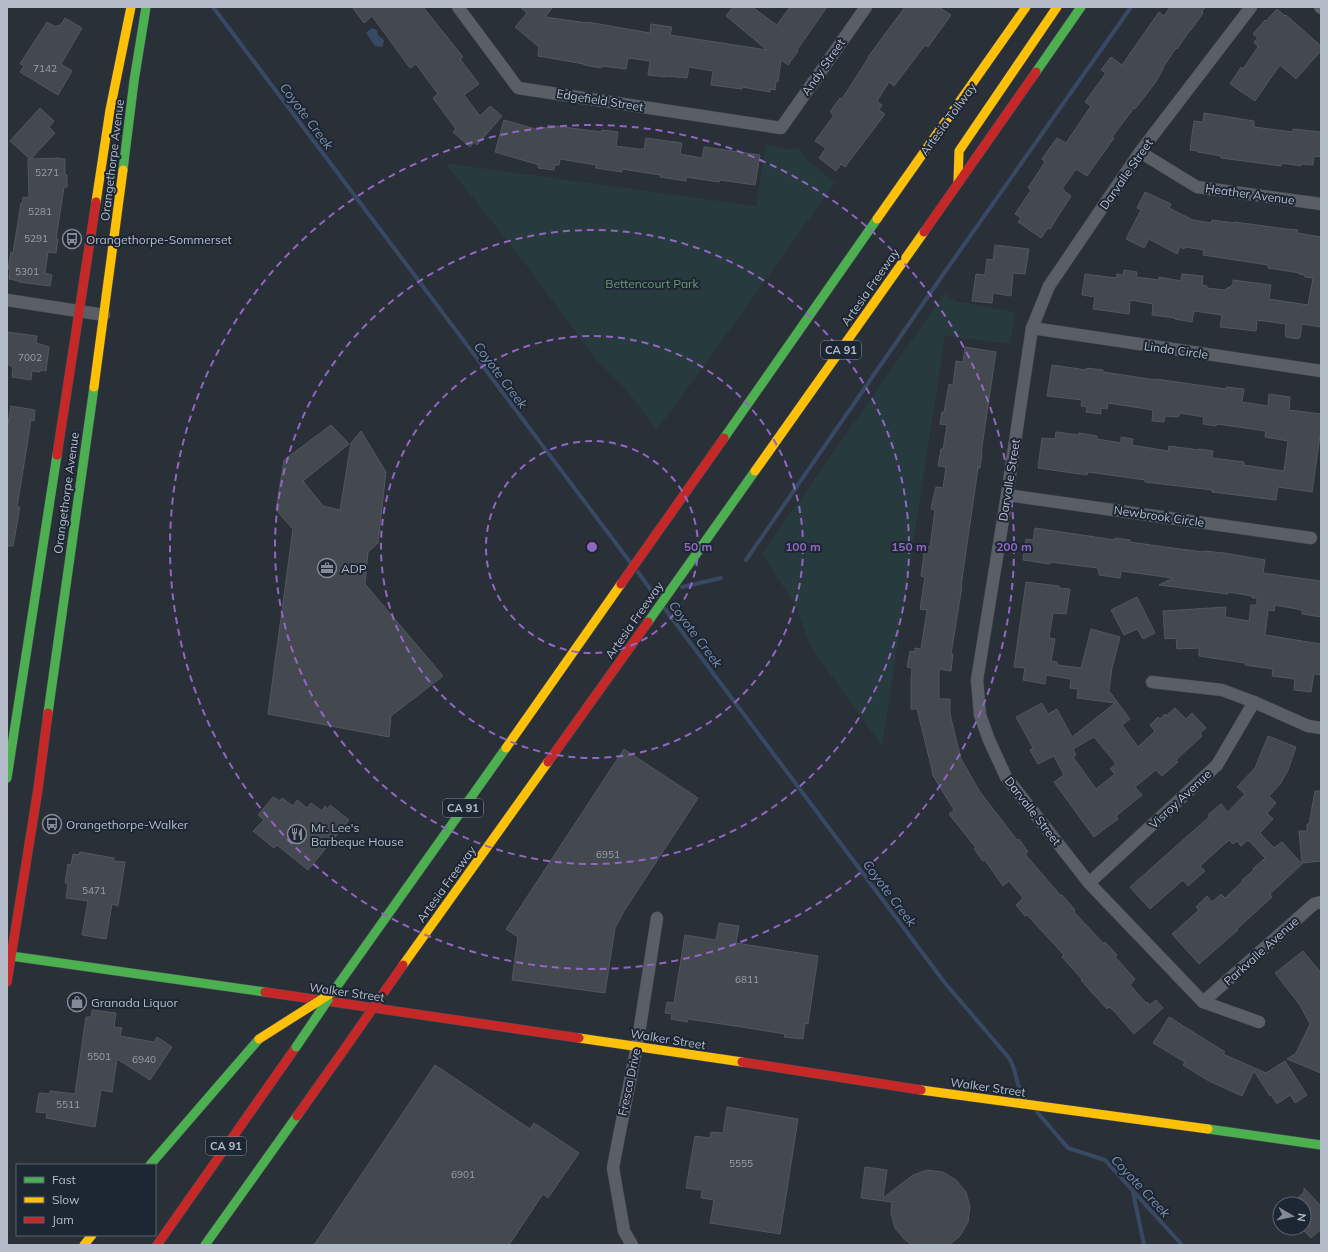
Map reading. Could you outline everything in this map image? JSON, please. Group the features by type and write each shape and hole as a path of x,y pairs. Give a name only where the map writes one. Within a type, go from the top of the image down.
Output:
{"main road":[{"name":"Orangethorpe Avenue","path":"7,778 110,110 131,7"},
{"name":"Orangethorpe Avenue","path":"7,982 8,955 38,789 46,717 104,315 134,81 146,7"},
{"name":"CA 91","path":"157,1245 333,992 697,478 1026,7"},
{"path":"958,183 959,151 1057,7"},
{"name":"Artesia Freeway","path":"205,1245 723,516 1081,7"},
{"path":"866,235 881,228"},
{"name":"Walker Street","path":"8,955 637,1046 936,1092 1321,1145"},
{"path":"151,1164 259,1039 333,992"},
{"path":"84,1245 91,1236"}],"street":[{"name":"Edgefield Street","path":"458,7 518,88 780,128"},
{"name":"Andy Street","path":"780,128 866,7"},
{"name":"Darvalle Street","path":"1250,7 1140,152 1049,286 1032,328 977,680 980,715 989,740 1006,777 1089,883 1203,1002 1259,1022"},
{"name":"Heather Avenue","path":"1140,152 1197,187 1321,204"},
{"path":"7,300 104,315"},
{"name":"Linda Circle","path":"1032,328 1321,371"},
{"name":"Newbrook Circle","path":"1007,495 1310,538"},
{"path":"1152,682 1222,690 1254,702 1308,726 1321,728"},
{"name":"Visroy Avenue","path":"1089,883 1217,765 1254,702"},
{"name":"Parkvalle Avenue","path":"1203,1002 1314,904 1321,902"},
{"name":"Fresca Drive","path":"632,1245 624,1231 614,1168 637,1046 657,918"}],"green space":[{"name":"Bettencourt Park","path":"766,144 786,149 799,148 804,157 835,183 672,410 656,429 625,388 595,358 515,250 445,163 756,206"},
{"path":"945,293 955,301 1015,312 1010,344 945,336 882,746 811,647 797,608 762,554"}],"water":[{"path":"372,28 377,30 378,35 384,40 383,46 375,46 366,33"}],"building":[{"path":"352,7 423,7 463,57 460,59 479,84 464,95 480,116 490,106 502,116 477,145 474,142 470,147 453,132 456,129 433,98 438,94 416,64 410,68 372,16 364,23"},
{"path":"520,7 553,7 545,17 588,22 650,33 651,24 672,27 670,35 767,50 726,16 733,7 752,7 777,25 790,7 827,7 788,65 781,60 778,82 776,81 775,90 770,89 770,92 742,87 742,89 711,85 713,71 689,67 687,78 665,77 648,75 650,61 628,58 626,69 602,66 601,68 538,56 539,47 515,27 527,13"},
{"path":"905,7 939,7 951,15 928,47 925,45 894,86 889,82 877,101 882,105 879,110 885,114 845,167 841,164 836,171 819,158 826,148 815,141 834,115 830,112 840,98 842,99 868,57"},
{"path":"1170,7 1205,7 1202,12 1203,13 1162,69 1155,83 1112,137 1114,138 1087,176 1076,169 1062,189 1071,196 1050,229 1048,228 1041,238 1018,222 1021,218 1015,214 1031,190 1028,188 1045,162 1042,159 1057,138 1066,143 1091,106 1085,102 1106,73 1101,70 1111,57 1122,65 1159,12 1164,16"},
{"path":"1277,9 1285,16 1286,15 1321,46 1321,51 1296,79 1280,65 1255,101 1230,84 1241,67 1243,69 1258,47 1254,42 1258,38 1253,34"},
{"path":"65,18 82,28 61,64 72,71 58,95 20,72 24,66 20,64 47,22 56,27 58,25 60,26"},
{"path":"40,108 54,121 49,127 55,133 31,159 65,159 65,175 67,175 67,187 64,187 56,239 58,239 56,253 48,252 45,273 52,275 50,286 19,282 9,279 10,269 8,269 11,252 13,253 21,203 22,204 23,197 29,198 28,159 30,159 10,141"},
{"path":"1204,113 1254,121 1254,127 1293,132 1293,129 1321,132 1321,157 1314,156 1313,165 1301,164 1301,166 1282,163 1281,166 1221,158 1221,156 1190,150 1194,121 1203,122"},
{"path":"504,120 539,130 539,127 547,128 548,125 601,132 602,130 618,132 616,146 638,149 644,149 646,138 682,143 680,154 702,158 704,147 760,155 755,185 686,177 686,181 622,169 622,172 596,168 596,165 560,159 559,165 555,165 554,170 538,168 539,165 495,152"},
{"path":"1145,192 1171,204 1169,208 1193,220 1211,223 1212,220 1235,222 1298,230 1297,233 1321,237 1321,327 1302,324 1300,338 1298,337 1298,339 1286,337 1286,324 1257,320 1256,331 1220,327 1222,315 1194,311 1192,322 1152,315 1153,304 1130,300 1129,314 1093,309 1095,297 1082,295 1085,274 1116,278 1117,274 1123,275 1124,270 1137,272 1136,277 1159,280 1159,277 1181,281 1182,274 1203,276 1202,285 1207,286 1207,288 1224,290 1233,285 1233,280 1271,285 1269,299 1308,305 1313,278 1305,277 1305,275 1299,274 1300,273 1268,268 1268,265 1203,255 1204,250 1185,247 1184,249 1180,247 1177,254 1149,239 1144,248 1126,239 1141,210 1137,208"},
{"path":"995,245 1029,249 1025,274 1013,273 1011,296 993,293 992,303 972,301 976,274 985,275 987,259 993,260"},
{"path":"7,332 37,336 36,343 49,347 46,371 32,371 31,380 12,377 13,367 7,364"},
{"path":"965,347 996,352 980,468 978,468 951,654 953,654 951,671 939,669 939,699 950,699 950,714 961,759 980,792 1017,840 1019,839 1028,852 1025,854 1075,910 1074,912 1104,944 1105,942 1117,955 1115,957 1135,979 1130,985 1146,1003 1147,1002 1150,1005 1156,1000 1163,1008 1134,1034 1114,1011 1109,1007 1107,1009 1093,994 1081,980 1082,979 1062,957 1064,955 1027,915 1025,916 1016,905 1023,898 1009,881 1003,886 985,860 983,861 974,849 976,848 949,814 954,810 932,774 917,709 911,709 912,668 907,667 910,651 915,652 915,648 921,649 927,610 920,609 925,577 921,576 925,546 930,547 935,510 931,509 933,499 936,487 943,488 946,467 938,466 941,449 943,449 947,425 940,423 942,412 944,412 949,384 953,385 956,361 963,362"},
{"path":"1052,365 1086,370 1087,368 1103,370 1103,372 1226,389 1226,387 1244,389 1242,402 1268,406 1269,394 1290,397 1289,410 1321,414 1321,429 1312,492 1278,487 1276,500 1212,492 1212,490 1145,482 1145,480 1088,472 1087,475 1038,468 1042,438 1055,439 1056,432 1079,435 1079,433 1097,436 1097,439 1121,443 1121,437 1133,439 1132,445 1168,451 1169,446 1213,451 1212,458 1244,462 1244,465 1284,471 1288,441 1265,437 1266,431 1217,424 1216,426 1203,424 1204,417 1180,413 1178,417 1165,416 1164,422 1152,421 1153,410 1108,403 1107,409 1101,408 1101,414 1086,412 1087,407 1081,406 1082,400 1047,396"},
{"path":"11,406 35,410 34,421 31,420 17,507 20,507 13,546 7,546 7,429"},
{"name":"ADP","path":"331,425 349,444 303,481 323,506 340,510 351,443 361,431 386,472 378,543 368,552 365,584 443,676 391,716 389,737 268,714 293,529 276,510 284,460"},
{"path":"1035,528 1115,540 1115,538 1130,540 1130,542 1165,547 1224,553 1265,560 1263,573 1321,581 1321,617 1302,614 1302,610 1275,605 1274,611 1268,610 1265,635 1321,644 1321,675 1314,674 1311,692 1294,690 1295,679 1272,676 1273,669 1199,656 1199,648 1177,649 1176,638 1165,639 1163,611 1226,607 1225,617 1249,621 1251,605 1257,605 1257,598 1228,592 1228,594 1159,585 1173,578 1121,571 1120,578 1099,575 1098,568 1023,560 1026,539 1033,540"},
{"path":"1026,582 1059,586 1059,588 1070,589 1066,614 1053,613 1049,638 1055,639 1051,661 1057,662 1057,665 1081,668 1091,629 1120,637 1112,668 1109,691 1130,719 1122,725 1138,747 1155,731 1150,725 1158,717 1160,719 1165,714 1166,716 1175,708 1186,719 1192,713 1206,728 1200,733 1202,736 1176,760 1178,762 1162,776 1156,770 1135,787 1142,795 1116,816 1118,819 1094,837 1054,782 1064,775 1054,756 1038,764 1030,750 1033,748 1016,717 1042,703 1048,714 1057,709 1072,737 1115,703 1077,698 1078,689 1070,688 1071,679 1046,675 1045,684 1023,680 1025,668 1014,667","holes":["1094,737 1116,764 1110,769 1115,774 1096,789 1073,757 1076,755 1073,749"]},
{"path":"1137,597 1155,633 1143,639 1137,629 1124,635 1111,610"},
{"path":"1268,736 1296,747 1288,770 1281,783 1269,796 1276,803 1267,813 1273,819 1260,833 1274,848 1282,842 1302,864 1270,894 1272,897 1237,929 1238,930 1199,964 1172,934 1199,910 1196,907 1207,896 1212,902 1221,894 1225,898 1265,858 1248,840 1241,846 1237,841 1233,844 1229,840 1200,866 1205,871 1188,886 1183,880 1150,909 1130,887 1209,817 1208,815 1221,804 1228,812 1245,794 1237,787 1255,768"},
{"path":"624,749 698,798 624,911 615,928 605,993 512,980 518,937 506,929"},
{"path":"1315,791 1321,791 1321,861 1302,863 1299,831 1307,831 1307,824 1309,824"},
{"name":"Mr. Lee's Barbeque House","path":"273,797 280,801 282,798 293,806 297,800 307,808 311,803 322,811 325,806 328,809 330,805 349,820 308,870 277,845 274,848 253,831 264,820 258,815"},
{"path":"80,852 114,858 114,861 125,862 118,906 112,904 106,939 82,935 88,901 66,898 68,883 65,883 68,864 71,865 73,854 79,855"},
{"path":"719,923 739,926 736,943 818,956 808,1024 805,1023 803,1039 784,1037 785,1034 742,1027 688,1019 687,1022 671,1019 672,1014 665,1013 667,1002 674,1003 685,935 716,940"},
{"path":"1303,951 1321,973 1321,1073 1287,1059 1296,1053 1310,1024 1300,1005 1275,973"},
{"path":"92,1010 116,1013 114,1027 122,1028 120,1036 154,1042 157,1037 172,1047 150,1080 117,1059 112,1092 101,1090 95,1127 46,1118 47,1113 36,1112 39,1093 50,1094 50,1091 75,1094 86,1017 91,1017"},
{"path":"1169,1017 1225,1052 1223,1054 1266,1073 1285,1061 1307,1095 1295,1103 1290,1095 1277,1104 1254,1071 1242,1096 1209,1081 1183,1065 1185,1062 1153,1043"},
{"path":"435,1065 530,1129 534,1123 579,1153 548,1198 543,1194 509,1245 314,1245"},
{"path":"727,1107 798,1119 780,1234 710,1223 714,1200 701,1198 702,1190 686,1188 695,1136 710,1138 711,1132 723,1133"},
{"path":"865,1167 887,1170 883,1198 913,1175 927,1170 943,1172 956,1180 966,1192 970,1207 968,1222 960,1236 949,1245 913,1245 905,1240 895,1228 891,1213 892,1202 861,1198"},
{"path":"1304,1188 1312,1196 1300,1196 1304,1192"},
{"path":"1312,1196 1321,1206 1321,1229 1311,1238 1309,1236 1312,1236"}],"waterway":[{"name":"Coyote Creek","path":"213,7 630,562"},
{"path":"746,560 940,279 1131,7"},
{"name":"Coyote Creek","path":"638,572 656,597"},
{"path":"682,587 721,578"},
{"name":"Coyote Creek","path":"665,609 945,983 1009,1058 1012,1063 1020,1090 1025,1099"},
{"name":"Coyote Creek","path":"1037,1112 1068,1148 1105,1160 1182,1245"},
{"path":"1133,1192 1144,1245"}],"traffic: fast":[{"path":"123,170 134,81 146,7"},
{"path":"1036,72 1081,7"},
{"path":"724,438 877,219"},
{"path":"48,713 94,387"},
{"path":"7,778 57,455"},
{"path":"648,622 755,471"},
{"path":"333,992 506,748"},
{"path":"7,954 11,956 265,992"},
{"path":"296,1047 328,1000"},
{"path":"151,1164 259,1039"},
{"path":"205,1245 297,1116"},
{"path":"1208,1129 1321,1145"}],"traffic: slow":[{"path":"96,202 110,110 131,7"},
{"path":"877,219 1026,7"},
{"path":"958,183 959,151 1057,7"},
{"path":"94,387 123,170"},
{"path":"755,471 924,232"},
{"path":"506,748 621,584"},
{"path":"403,965 548,762"},
{"path":"259,1039 333,992"},
{"path":"579,1038 742,1062"},
{"path":"921,1090 1208,1129"},
{"path":"84,1245 91,1236"}],"traffic: jam":[{"path":"924,232 1036,72"},
{"path":"57,455 96,202"},
{"path":"621,584 724,438"},
{"path":"548,762 648,622"},
{"path":"7,982 38,789 48,713"},
{"path":"341,1054 403,965"},
{"path":"265,992 579,1038"},
{"path":"157,1245 296,1047"},
{"path":"297,1116 341,1054"},
{"path":"742,1062 921,1090"}],"place":[{"name":"Orangethorpe-Sommerset","path":"72,239"},
{"name":"ADP","path":"327,568"},
{"name":"Orangethorpe-Walker","path":"52,824"},
{"name":"Mr. Lee's Barbeque House","path":"297,834"},
{"name":"Granada Liquor","path":"77,1002"}]}
